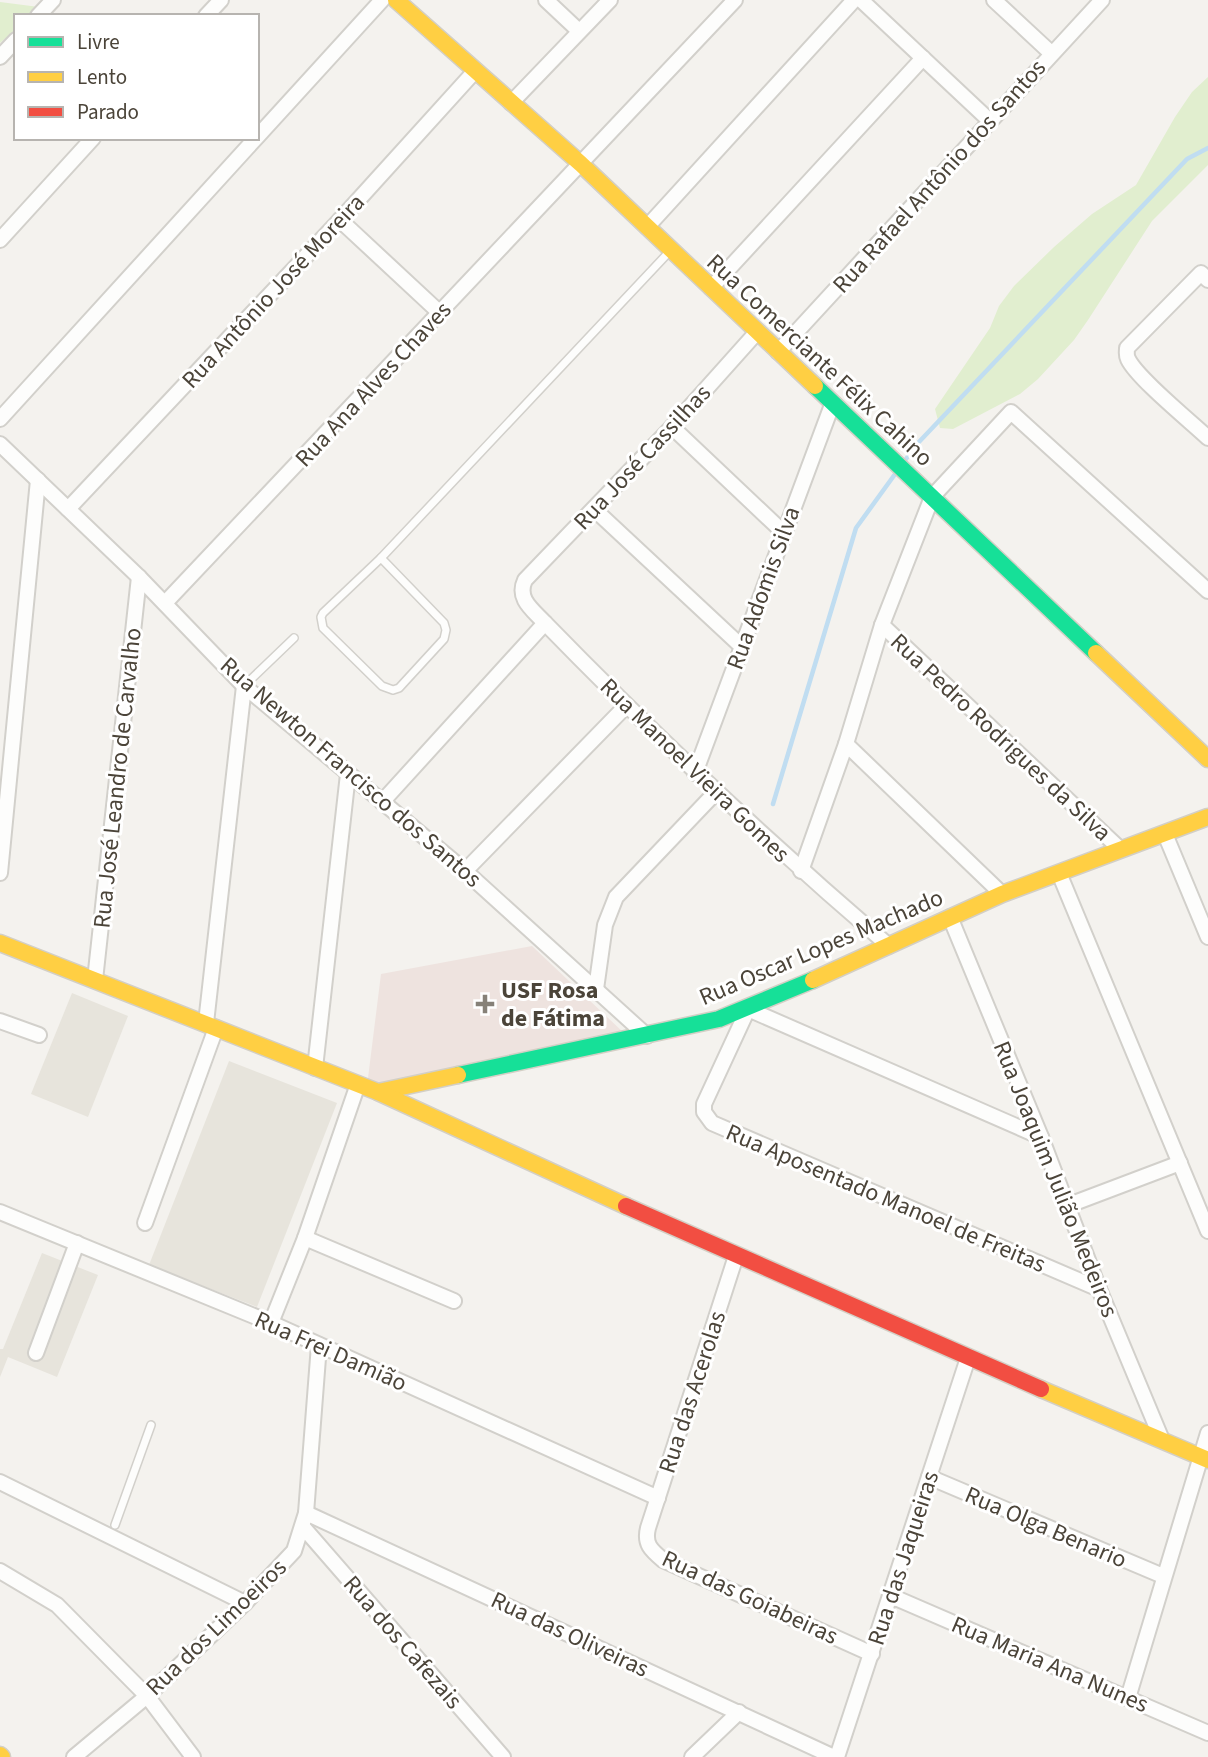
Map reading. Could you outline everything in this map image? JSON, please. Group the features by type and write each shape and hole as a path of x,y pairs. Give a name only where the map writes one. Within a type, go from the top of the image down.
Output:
{"street":[{"path":"40,14 53,0"},
{"path":"208,14 221,0"},
{"path":"259,135 382,0"},
{"name":"Rua Comerciante Félix Cahino","path":"396,0 581,164 1208,759"},
{"path":"545,0 579,32"},
{"path":"511,103 610,0"},
{"name":"Rua Ana Alves Chaves","path":"165,603 735,0"},
{"path":"647,227 854,0"},
{"path":"861,0 990,121"},
{"path":"994,0 1051,53"},
{"name":"Rua Rafael Antônio dos Santos","path":"778,352 1102,0"},
{"path":"0,57 14,42"},
{"path":"711,288 923,58"},
{"name":"Rua Antônio José Moreira","path":"68,509 340,220 475,71"},
{"path":"0,240 91,140"},
{"path":"0,419 254,140"},
{"path":"340,220 440,313"},
{"path":"1205,277 1127,348 1128,359 1139,373 1208,438"},
{"name":"Rua José Cassilhas","path":"525,580 673,427 757,332"},
{"name":"Rua Adomis Silva","path":"695,773 832,405"},
{"path":"801,871 846,744 882,625 932,497 1011,412 1208,591"},
{"path":"673,427 783,531"},
{"name":"Rua Newton Francisco dos Santos","path":"0,444 139,577 244,686 465,871 647,1036"},
{"path":"0,873 37,480"},
{"path":"595,510 741,646"},
{"name":"Rua José Leandro de Carvalho","path":"95,980 139,577"},
{"name":"Rua Manoel Vieira Gomes","path":"525,580 522,587 523,597 626,706 801,871 889,946"},
{"path":"382,802 545,622"},
{"name":"Rua Pedro Rodrigues da Silva","path":"882,625 1120,849"},
{"path":"145,1223 211,1026 244,686"},
{"path":"465,871 626,706"},
{"path":"846,744 1002,894"},
{"path":"315,1068 348,774"},
{"path":"597,989 599,956 605,925 616,897 716,792"},
{"name":"Rua Oscar Lopes Machado","path":"378,1092 719,1019 748,1009 1002,894 1208,817"},
{"path":"1165,834 1208,937"},
{"path":"1059,873 1208,1231"},
{"name":"Rua Joaquim Julião Medeiros","path":"950,918 1069,1205 1099,1289 1162,1440"},
{"path":"0,943 378,1092 736,1256 1204,1459"},
{"path":"748,1009 1041,1137"},
{"name":"Rua Aposentado Manoel de Freitas","path":"748,1009 704,1104 707,1118 712,1123 1099,1289"},
{"path":"0,1021 39,1035"},
{"path":"271,1323 305,1238 358,1084"},
{"path":"1069,1205 1180,1163"},
{"name":"Rua Frei Damião","path":"0,1212 271,1323 657,1498"},
{"path":"305,1238 454,1301"},
{"path":"36,1353 77,1243"},
{"name":"Rua das Acerolas","path":"648,1528 736,1256"},
{"name":"Rua dos Limoeiros","path":"74,1757 147,1696 245,1603 294,1551 304,1520 319,1345"},
{"name":"Rua das Jaqueiras","path":"835,1757 872,1654 968,1358"},
{"path":"1128,1698 1163,1576 1204,1459 1208,1433"},
{"name":"Rua Olga Benario","path":"929,1477 1163,1576"},
{"path":"0,1482 112,1531 245,1603"},
{"name":"Rua das Oliveiras","path":"304,1520 835,1757"},
{"name":"Rua dos Cafezais","path":"304,1520 503,1757"},
{"name":"Rua das Goiabeiras","path":"648,1528 650,1549 663,1560 872,1654"},
{"path":"0,1571 57,1605 147,1696 193,1757"},
{"name":"Rua Maria Ana Nunes","path":"891,1596 1208,1733"},
{"path":"692,1757 739,1712"}],"lane":[{"path":"381,558 444,623 446,629 444,639 399,688 393,690 382,686 323,628 323,612 381,558 670,250"},
{"path":"244,686 294,638"},
{"path":"112,1531 150,1425"}],"shaded area":[{"name":"USF Rosa de Fátima","path":"532,946 624,1033 367,1086 381,974"},
{"path":"72,993 128,1016 88,1117 31,1094"},
{"path":"229,1061 337,1103 257,1307 149,1265"},
{"path":"42,1253 98,1275 57,1377 8,1357 0,1377 0,1349 3,1349"}],"green space":[{"path":"0,2 39,7 32,14 14,14 14,31 0,43"},
{"path":"1208,77 1208,165 1152,221 1074,340 1038,379 1020,394 953,429 940,428 935,409 990,328 999,306 1014,286 1092,214 1136,185 1175,117 1192,92"}],"waterway":[{"path":"903,463 918,443 1187,159 1208,148"},
{"path":"773,804 856,528 898,470"}],"traffic: fast":[{"path":"815,386 1096,653"},
{"path":"458,1075 719,1019 813,980"}],"traffic: slow":[{"path":"396,0 581,164 815,386"},
{"path":"1096,653 1208,759"},
{"path":"813,980 1002,894 1208,817"},
{"path":"0,943 378,1092 458,1075"},
{"path":"378,1092 626,1206"},
{"path":"1041,1389 1208,1460"}],"traffic: jam":[{"path":"626,1206 1041,1389"}],"place":[{"name":"USF Rosa de Fátima","path":"485,1004"}]}
